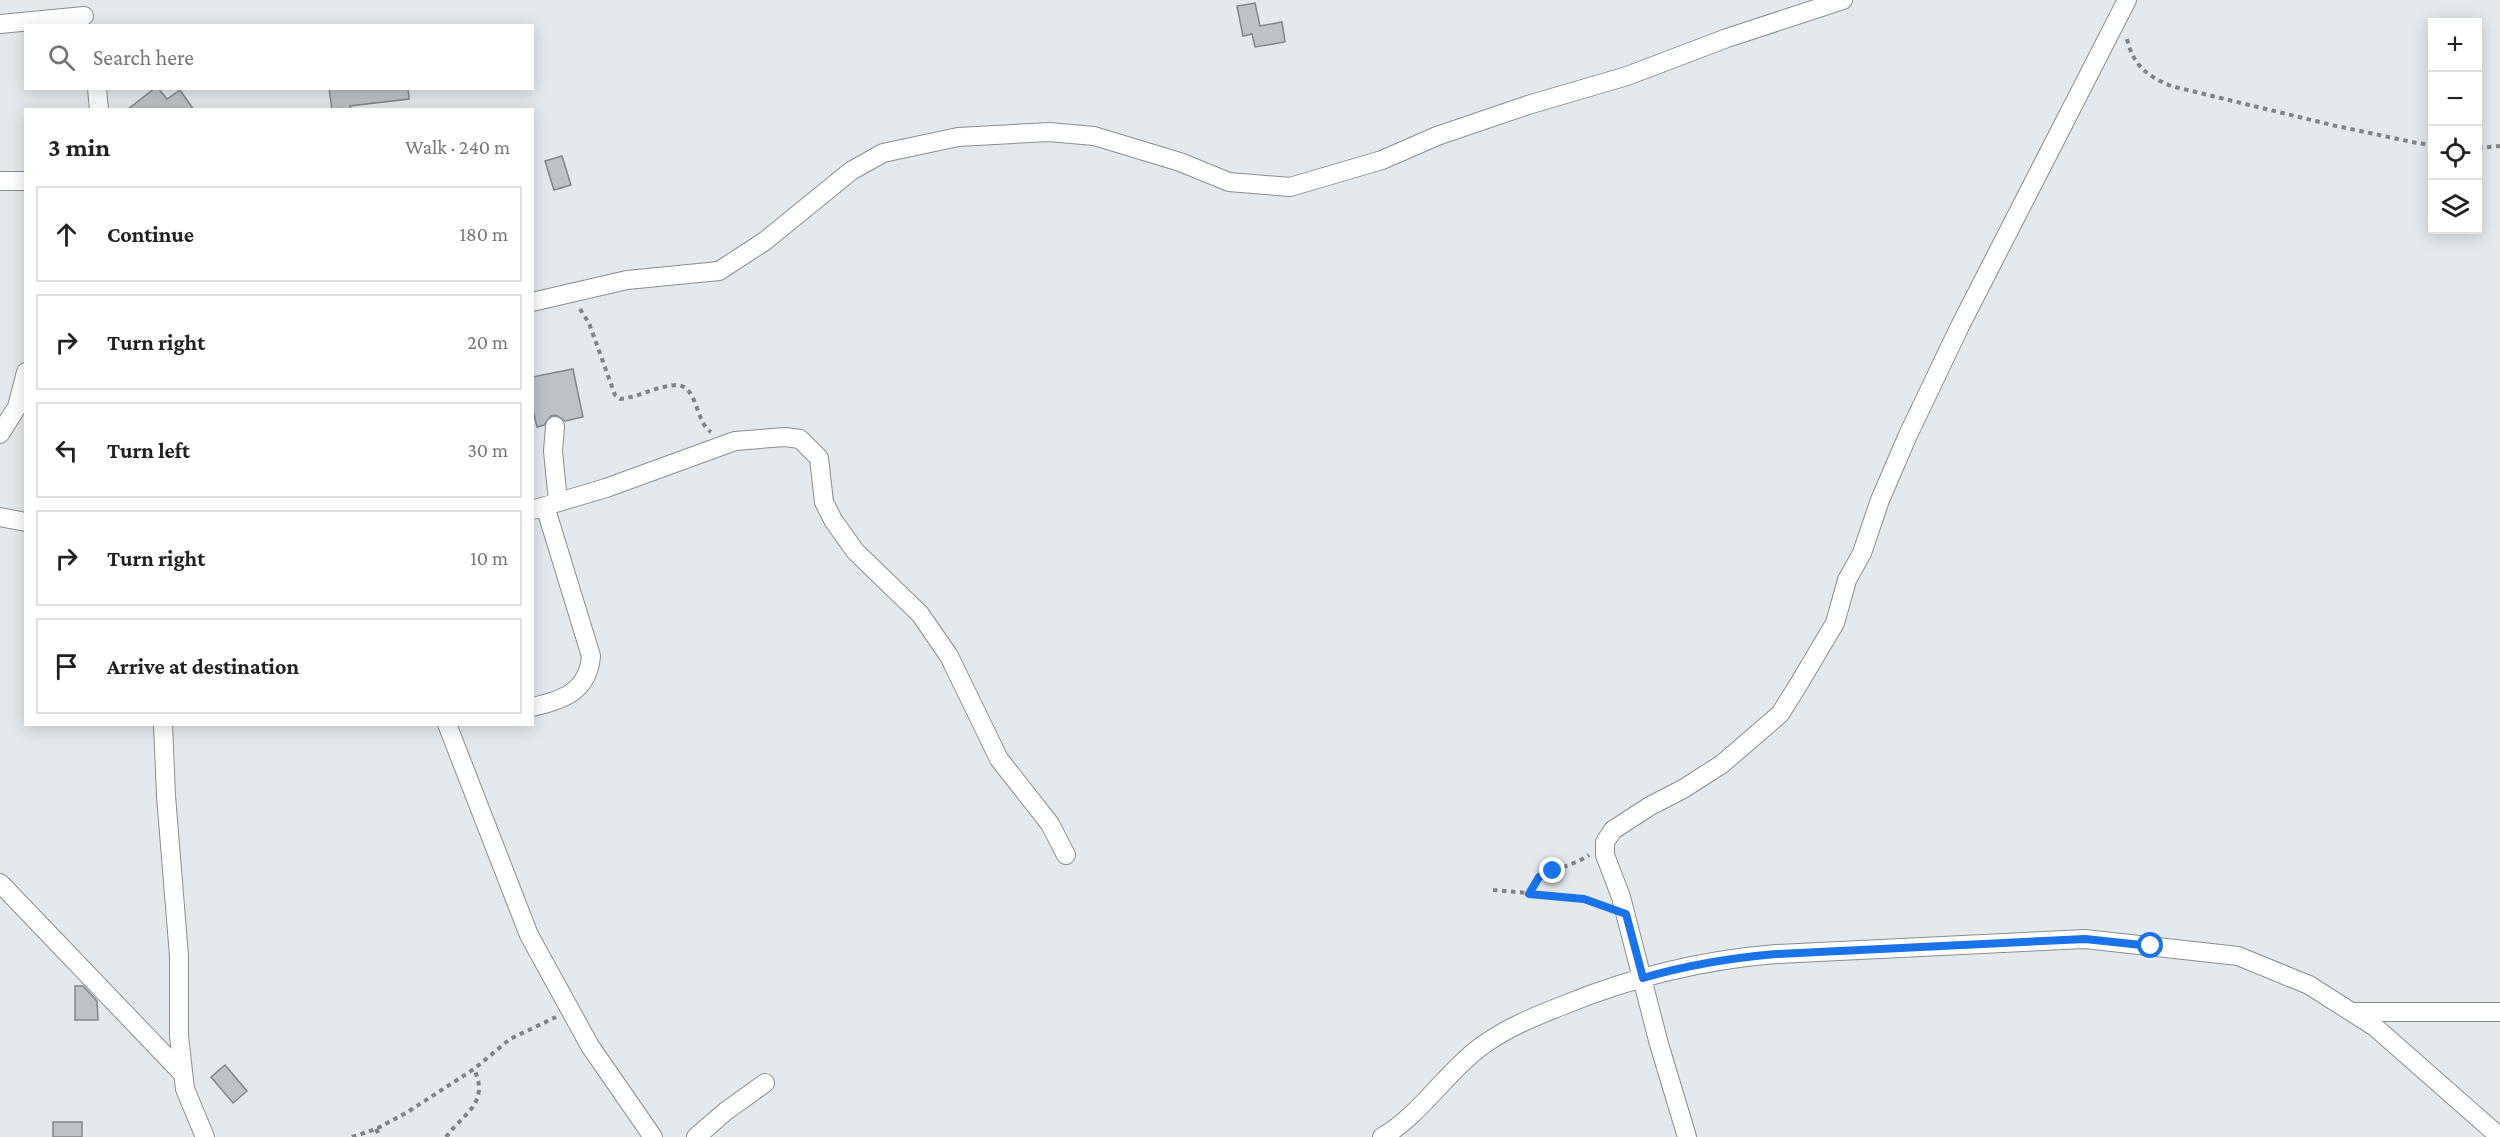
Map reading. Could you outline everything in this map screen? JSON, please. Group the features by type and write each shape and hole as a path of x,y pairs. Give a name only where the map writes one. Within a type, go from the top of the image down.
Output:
{"street":[{"path":"534,302 627,280 719,271 775,234 851,171 883,153 958,137 1049,132 1094,136 1180,162 1229,182 1290,187 1382,160 1437,136 1528,105 1628,76 1726,38 1843,0"},
{"path":"1687,1137 1659,1044 1626,914 1605,855 1606,840 1613,830 1722,764 1780,714 1797,687 1835,623 1847,580 1862,553 1880,500 1960,326 2124,6"},
{"path":"0,24 84,14"},
{"path":"97,90 99,108"},
{"path":"0,181 24,181"},
{"path":"0,434 17,407 24,380"},
{"path":"534,707 548,704 572,693 584,682 590,667 591,656 545,506 555,426"},
{"path":"545,506 606,488 732,443 785,437 800,439 819,458 824,502 833,520 855,551 920,614 949,656 999,759 1050,824 1066,855"},
{"path":"0,517 24,522"},
{"path":"163,726 166,796 179,956 179,1036 185,1089 205,1137"},
{"path":"448,726 529,935 590,1046 654,1137"},
{"path":"0,883 183,1074"},
{"path":"1382,1137 1425,1101 1446,1076 1502,1031 1577,999 1673,969 1731,958 2085,939 2238,956 2309,985 2375,1027 2500,1137"},
{"path":"2352,1012 2500,1012"},
{"path":"696,1137 726,1111 765,1083"}],"path":[{"path":"2124,6 2129,48 2138,66 2150,77 2171,86 2373,134 2428,143"},
{"path":"2482,148 2500,146"},
{"path":"564,295 582,310 615,394 620,399 632,398 661,387 682,386 688,389 700,420 707,429 732,443"},
{"path":"1529,894 1539,877 1580,861 1606,840"},
{"path":"1493,890 1584,899 1626,914"},
{"path":"352,1137 376,1129 474,1069 510,1039 570,1009"},
{"path":"446,1137 478,1099 480,1087 474,1069"},
{"path":"376,1129 380,1137"}],"building":[{"path":"1255,3 1260,26 1282,22 1285,42 1255,47 1252,34 1243,36 1237,6"},
{"path":"152,90 160,90 167,99 180,90 193,108 130,108"},
{"path":"329,90 408,90 409,99 350,106 350,108 332,108"},
{"path":"562,156 571,185 554,190 545,161"},
{"path":"573,369 583,417 565,421 556,415 551,416 544,425 537,427 534,414 534,377"},
{"path":"75,986 83,986 97,1001 98,1020 75,1020"},
{"path":"225,1065 247,1091 233,1103 211,1077"},
{"path":"53,1122 82,1122 82,1137 53,1137"}],"route":[{"path":"1553,871 1539,877 1529,894 1584,899 1626,914 1643,978 1673,969 1731,958 1776,954 1919,949 2085,939 2151,946"}]}
